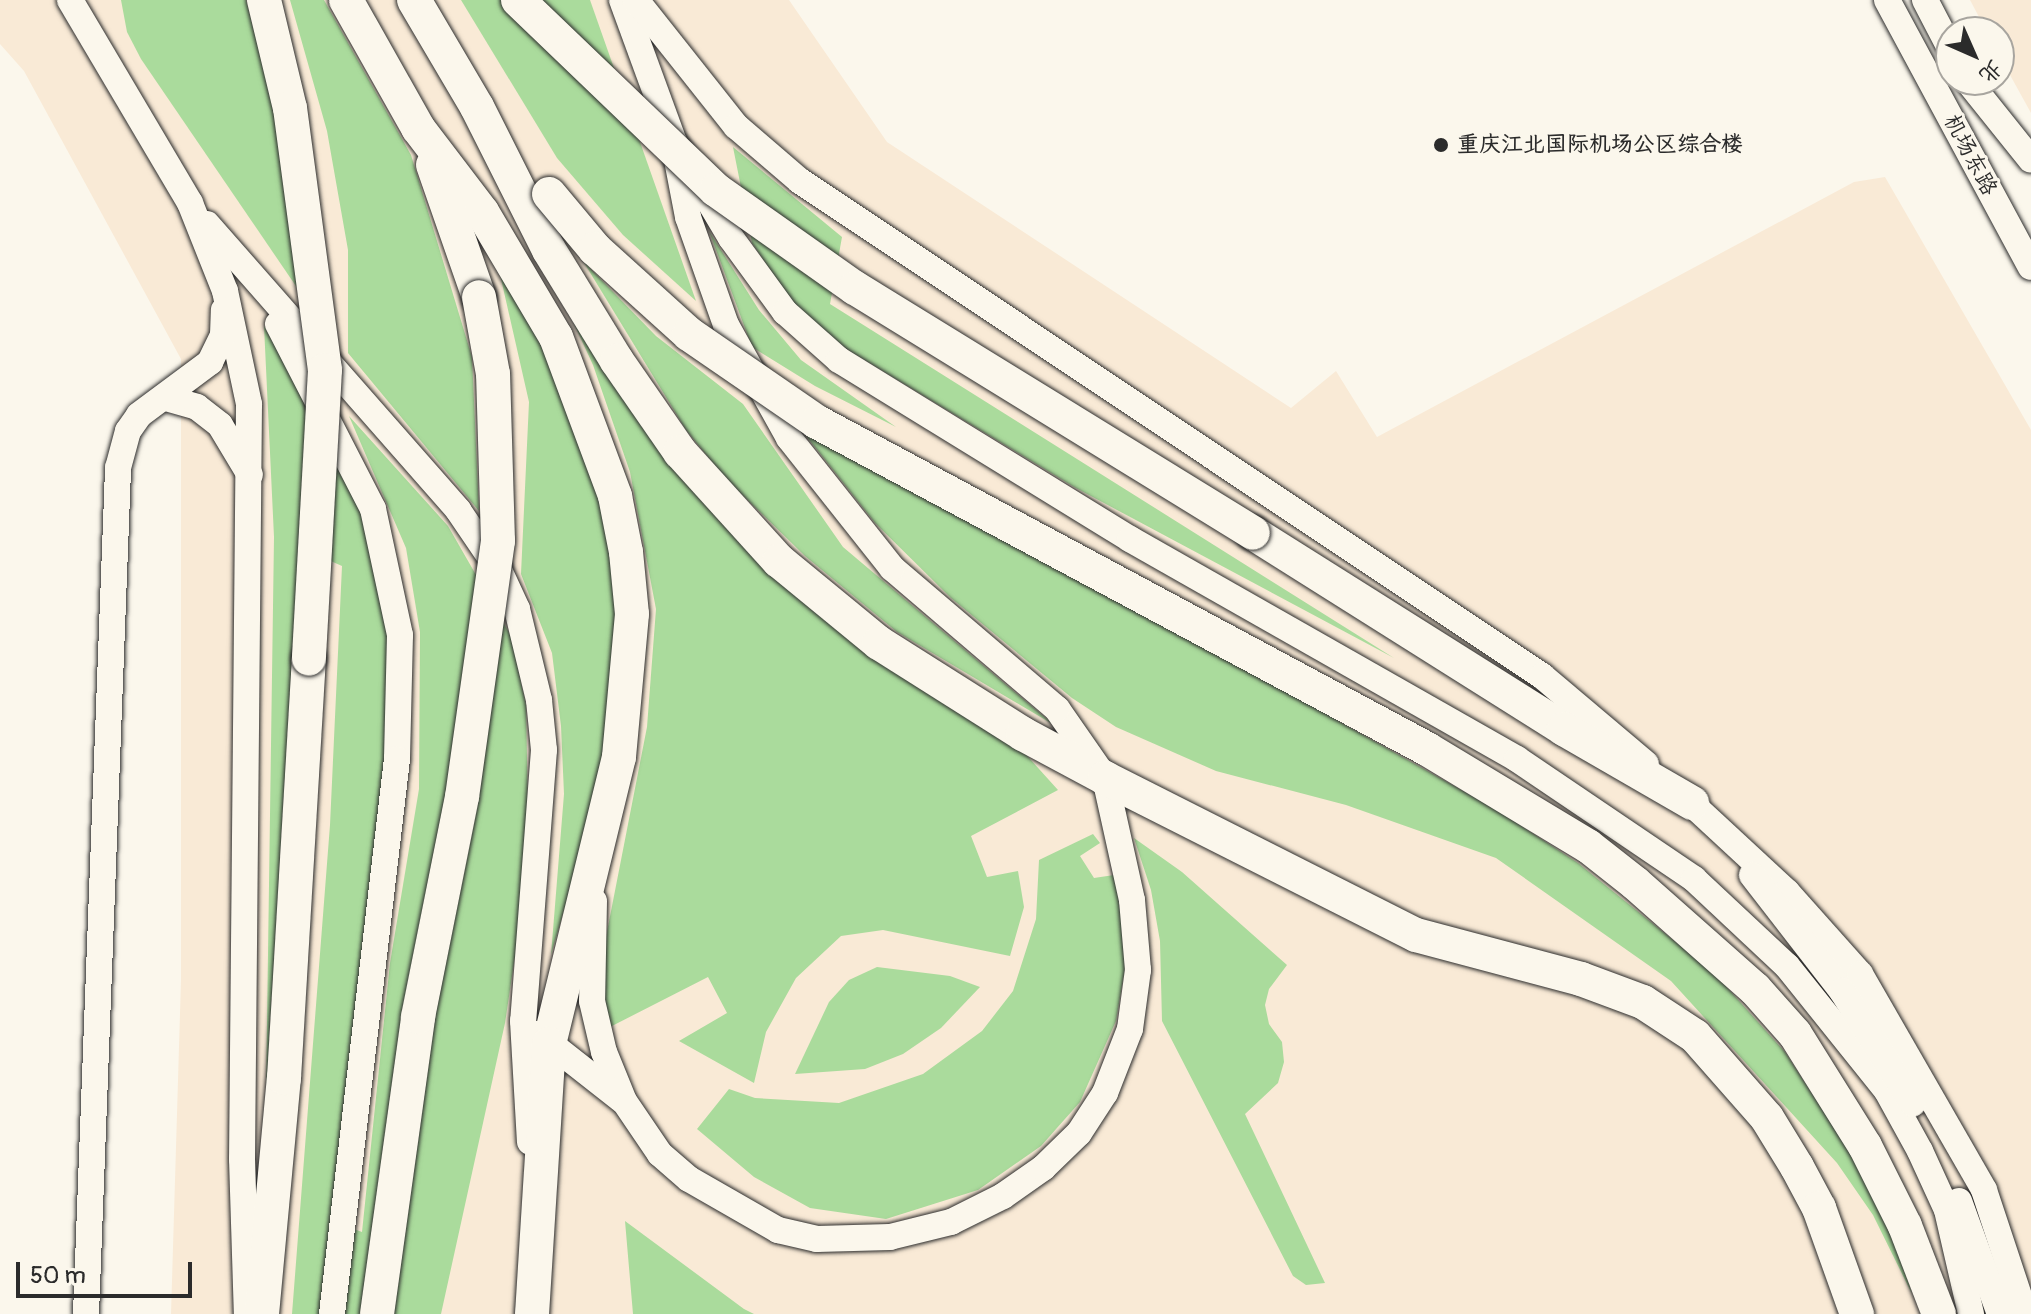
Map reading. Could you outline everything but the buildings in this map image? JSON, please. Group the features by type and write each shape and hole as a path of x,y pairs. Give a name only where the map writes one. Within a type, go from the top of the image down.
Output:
{"highway":[{"path":"262,1314 284,1078 325,370 290,108 264,0"},
{"path":"346,0 418,128 482,212 556,337 615,496 626,552 630,655 619,757 595,869 561,981 549,1044 532,1314"},
{"path":"414,0 477,107 549,250 617,361 680,452 779,561 879,643 1023,734 1105,778 1416,935 1581,979 1643,1002 1695,1036 1743,1087 1797,1167 1819,1208 1857,1314"},
{"path":"518,0 716,190 855,288 1564,729 1692,803"},
{"path":"477,107 595,249 689,334 817,422 1427,749 1588,846 1635,883 1755,989 1795,1034 1865,1146 1905,1226 1939,1314"},
{"path":"377,1314 418,1017 462,797 498,541 493,374 479,297 418,128"}],"main road":[{"path":"70,0 190,203 257,287 458,510 499,570 517,609 539,700 544,750 523,1021 537,1272"},
{"path":"90,0 100,55"},
{"path":"595,869 592,1001 604,1052 624,1101 660,1154 689,1179 778,1230 817,1239 890,1237 951,1222 1013,1189 1043,1168 1079,1133 1105,1093 1130,1029 1138,970 1132,900 1105,778 1057,709 892,568 789,438 726,325 688,217 674,142 622,0"},
{"path":"636,0 736,126 800,181 1018,331 1182,432 1542,676 1692,803 1787,892 1860,974 1984,1190 2025,1314"},
{"name":"机场东路","path":"1887,0 2031,267"},
{"path":"1925,0 1935,19"},
{"name":"机场东路","path":"1980,96 2031,160"},
{"path":"674,142 731,238 785,312 839,360 1130,539 1517,759 1671,862 1787,966 1887,1091 1920,1151 1947,1210 1971,1314"},
{"path":"190,203 225,291 243,355 253,435 242,1159 247,1314"},
{"path":"257,287 354,463 373,509 400,635 397,759 332,1314"},
{"path":"86,1314 114,507 128,431 139,415 166,398 218,350 225,291"},
{"path":"166,398 197,407 220,425 251,478"},
{"path":"1722,832 1842,991 1897,1073 1941,1156 2000,1314"},
{"path":"523,1021 624,1101"}],"shaded area":[{"path":"0,0 789,0 887,142 1291,408 1336,371 1377,437 1854,182 1885,177 2031,430 2031,1314 171,1314 181,980 181,359 24,71 0,44"},
{"path":"1970,0 2031,0 2031,113 2015,84 2015,16 1978,16"}],"green space":[{"path":"121,0 246,0 280,129 300,292 141,59 127,32"},
{"path":"290,0 324,0 411,155 472,357 479,511 348,353 348,250 327,131"},
{"path":"461,0 590,0 696,301 623,235 557,158"},
{"path":"733,147 842,237 830,304 1394,658 1074,487 838,344 793,303 752,243"},
{"path":"709,231 759,310 801,360 896,427 815,386 752,347"},
{"path":"583,261 656,336 743,404 843,547 1054,725 897,632 805,556 726,479 686,430"},
{"path":"546,263 662,449 715,516 770,570 1021,749 1058,790 971,836 987,877 1018,871 1024,907 1010,956 883,930 841,936 796,978 766,1032 754,1083 679,1041 727,1013 708,977 610,1027 603,990 605,942 647,727 656,609 630,472 593,365"},
{"path":"499,270 532,315 600,480 618,614 610,752 551,955 564,794 561,726 552,653 521,574 529,402"},
{"path":"264,326 348,467 371,532 393,638 391,704 332,1221 362,1232 390,963 419,789 420,632 406,548 349,416 448,526 511,636 526,705 529,863 505,1023 441,1314 292,1314 330,825 342,566 299,547 266,1093 274,537"},
{"path":"803,432 1306,703 1497,810 1578,863 1715,974 1785,1052 1884,1205 1912,1294 1873,1215 1837,1163 1671,981 1496,858 1346,805 1216,771 1116,727 1072,698 951,598 875,523"},
{"path":"1093,834 1100,843 1080,856 1094,878 1114,875 1123,926 1125,968 1116,1021 1080,1102 1041,1146 978,1190 886,1219 810,1208 754,1177 697,1129 729,1089 755,1098 839,1103 923,1074 982,1031 1013,991 1036,919 1039,860"},
{"path":"1134,838 1182,872 1287,965 1269,989 1265,1005 1269,1024 1282,1042 1284,1062 1278,1083 1245,1114 1325,1283 1306,1285 1293,1276 1162,1021 1160,941 1151,890"},
{"path":"877,967 950,976 980,987 941,1028 903,1054 865,1069 795,1074 829,1002 849,980"},
{"path":"625,1221 744,1309 754,1314 633,1314"}],"place":[{"name":"重庆江北国际机场公区综合楼","path":"1441,145"}]}
